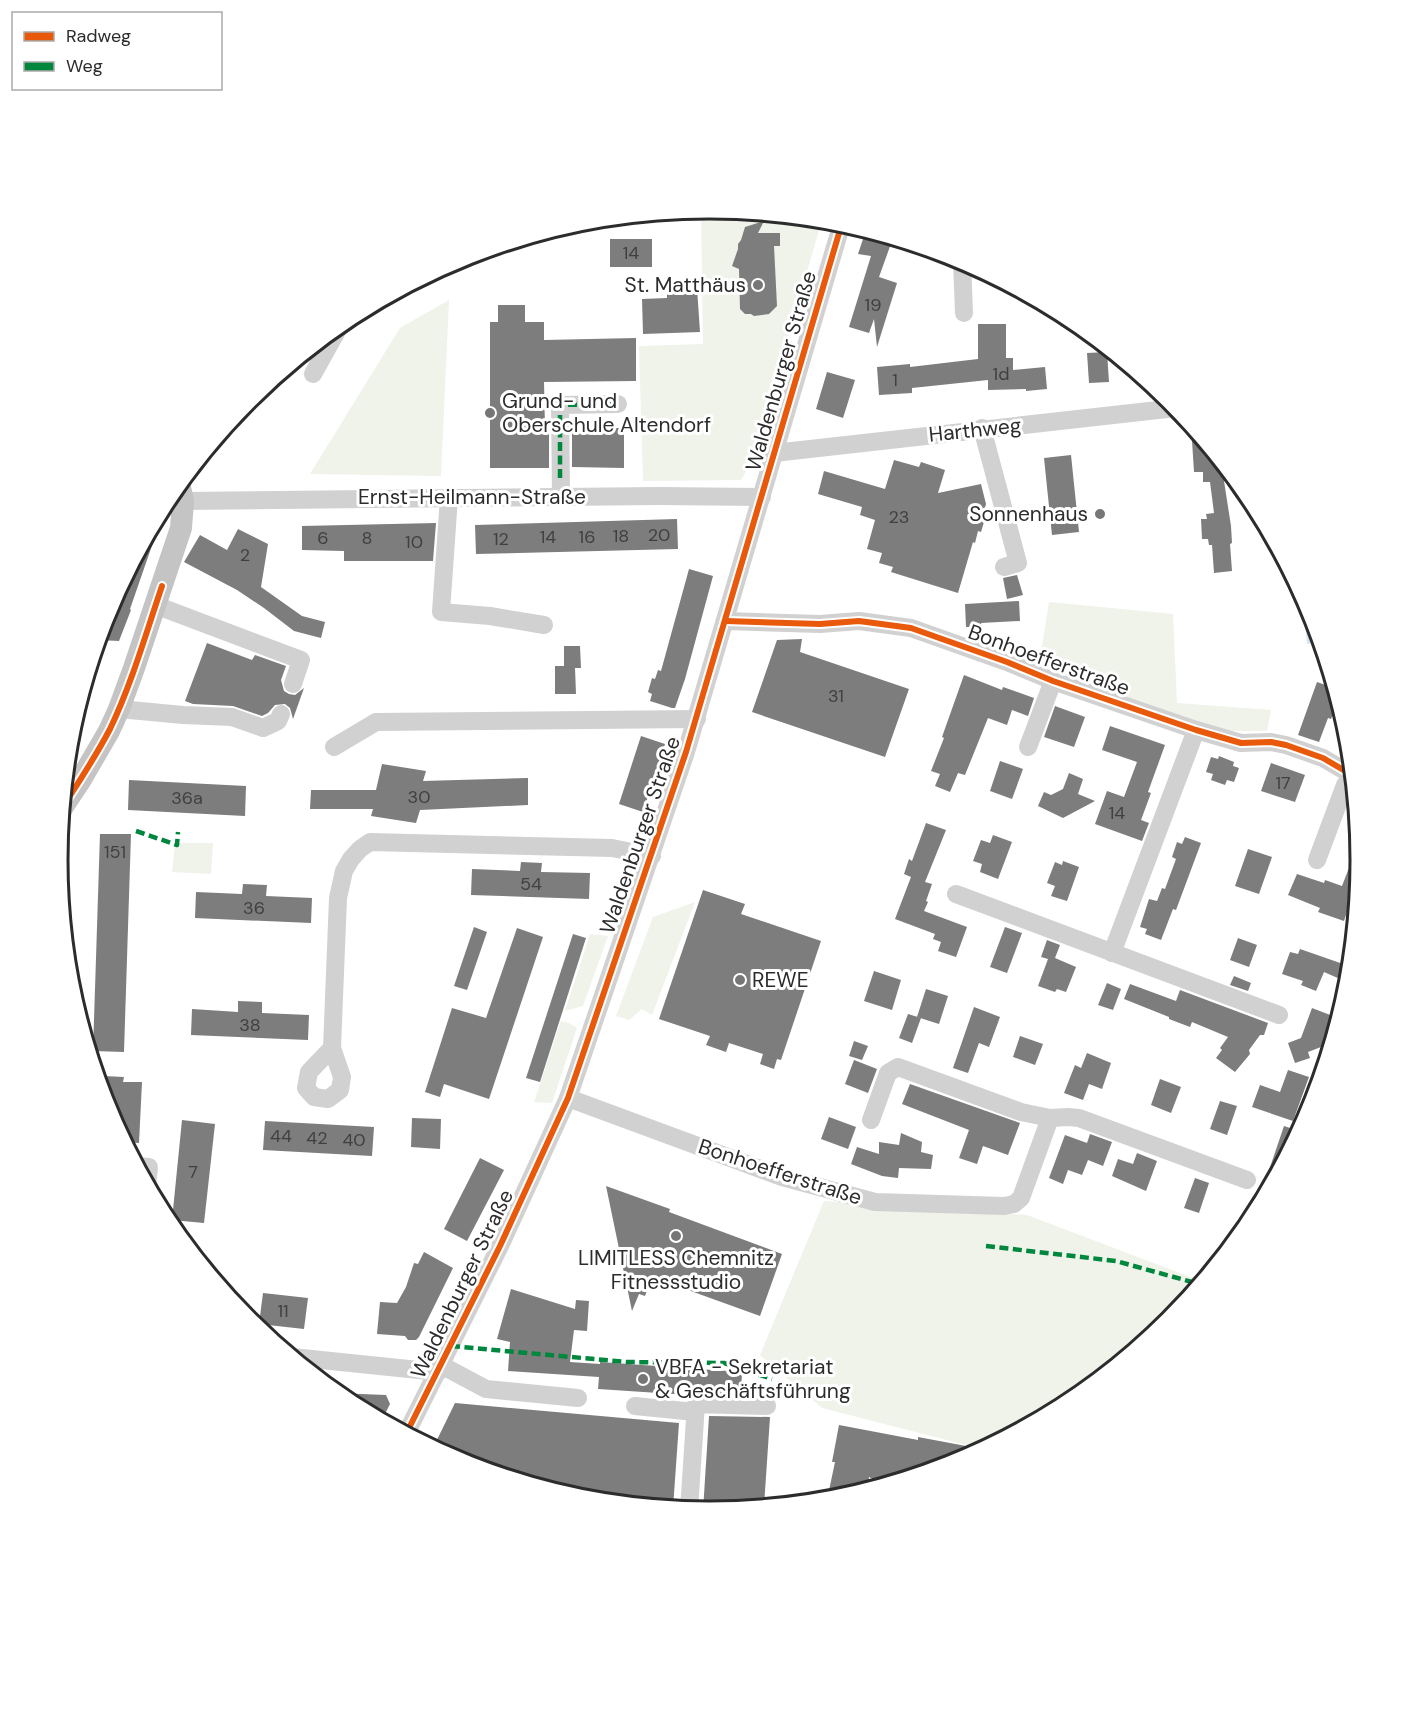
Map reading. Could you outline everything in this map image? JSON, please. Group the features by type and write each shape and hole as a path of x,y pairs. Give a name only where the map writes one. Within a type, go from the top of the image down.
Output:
{"main road":[{"path":"71,794 109,731 119,709 181,528 181,497"}],"street":[{"name":"Waldenburger Straße","path":"410,1427 500,1246 568,1098 697,719 839,232"},
{"path":"962,272 964,313"},
{"path":"313,374 331,342"},
{"path":"561,496 560,405 618,404"},
{"name":"Harthweg","path":"774,453 1164,409"},
{"path":"982,428 1018,564 1004,567"},
{"name":"Ernst-Heilmann-Straße","path":"184,492 449,497 762,497"},
{"path":"449,497 441,612 490,616 544,625"},
{"path":"155,606 301,660 292,684"},
{"name":"Bonhoefferstraße","path":"726,621 820,624 859,621 911,628 1053,681 1196,730 1241,742 1271,742 1286,745 1323,758 1343,770"},
{"name":"Bonhoefferstraße","path":"1028,747 1053,681"},
{"path":"119,709 232,717 263,728 278,722 281,714"},
{"path":"334,747 376,722 697,719"},
{"path":"1112,953 1196,730"},
{"name":"Bonhoefferstraße","path":"1317,860 1345,785"},
{"name":"Waldenburger Straße","path":"332,1048 338,898 344,871 351,859 370,842 612,848 652,856"},
{"path":"956,894 1279,1015"},
{"path":"871,1120 888,1073 898,1067 1021,1112 1050,1118 1079,1118 1247,1180"},
{"name":"Bonhoefferstraße","path":"568,1098 782,1177 875,1202 1004,1206 1014,1204 1021,1198 1050,1118"},
{"path":"305,1358 440,1369 486,1389 578,1398"},
{"path":"690,1501 696,1404 767,1406"},
{"path":"635,1406 695,1412"}],"shaded area":[{"path":"701,219 750,220 820,229 752,461 741,480 643,481 639,346 703,344"},
{"path":"449,300 441,476 310,474 400,328"},
{"path":"1049,602 1173,614 1177,703 1271,710 1267,731 1229,731 1174,715 1039,666"},
{"path":"1306,628 1311,644 1307,644"},
{"path":"175,843 213,843 211,874 172,872"},
{"path":"695,902 652,1015 642,1009 629,1020 616,1016 653,917"},
{"path":"590,934 608,936 583,1006 565,1011"},
{"path":"561,1021 577,1028 552,1103 534,1102"},
{"path":"824,1201 1027,1215 1194,1278 1162,1313 1099,1369 1029,1415 968,1446 822,1408 760,1355"}],"building":[{"name":"St. Matthäus","path":"764,221 758,233 780,233 780,246 774,246 777,306 769,314 754,316 745,314 740,309 739,269 732,266 745,227"},
{"path":"863,238 890,246 879,277 897,283 877,347 874,319 869,333 849,327 871,256 858,254"},
{"path":"610,239 652,239 652,267 610,267"},
{"path":"697,288 700,332 643,334 642,299 667,298 667,289"},
{"path":"498,305 525,305 525,322 544,322 544,340 636,338 636,381 544,382 545,428 549,428 549,468 490,468 490,322 498,322"},
{"path":"978,324 1006,324 1006,358 1013,358 1013,370 1045,367 1047,389 988,390 988,380 912,388 912,393 879,395 877,367 910,364 910,367 978,359"},
{"path":"1101,352 1107,358 1109,382 1089,383 1087,353"},
{"path":"827,372 855,380 843,418 816,409"},
{"path":"572,428 624,428 624,468 572,467"},
{"path":"1192,439 1225,481 1231,526 1232,571 1214,573 1212,545 1209,545 1208,539 1202,539 1201,519 1207,519 1206,514 1214,513 1210,482 1203,482 1203,472 1194,472"},
{"path":"1071,455 1079,532 1052,535 1044,458"},
{"path":"894,460 919,467 921,462 945,470 938,493 981,484 986,504 984,511 987,512 981,532 978,531 975,543 973,542 958,593 891,572 893,567 879,563 882,553 867,549 875,520 860,515 862,507 818,494 824,471 885,489"},
{"path":"677,519 678,549 476,554 475,525"},
{"path":"436,523 433,561 344,561 344,551 302,550 302,526"},
{"path":"238,529 268,544 261,587 302,616 325,622 321,638 294,631 237,590 184,562 200,535 227,550"},
{"path":"156,535 131,610 119,641 107,640 134,576"},
{"path":"689,569 713,576 685,679 675,708 672,708 650,701 652,694 648,692 652,678 655,679 658,670 661,671"},
{"path":"1017,575 1023,595 1007,599 1003,578"},
{"path":"1019,601 1020,621 981,623 983,641 970,637 969,627 966,627 965,604"},
{"path":"802,639 800,652 909,689 885,757 752,712 777,640"},
{"path":"207,643 252,660 255,655 286,666 281,680 284,691 295,695 304,688 293,719 290,708 285,704 275,705 262,716 233,706 193,704 185,701"},
{"path":"564,646 580,646 581,668 575,668 576,694 555,694 555,666 564,666"},
{"path":"964,675 1002,690 1003,687 1034,698 1028,716 1012,710 1007,725 988,718 965,775 958,773 950,792 935,786 940,774 931,771"},
{"path":"1317,682 1325,685 1333,715 1331,719 1328,718 1319,742 1298,735"},
{"path":"1055,706 1085,717 1074,747 1044,737"},
{"path":"1110,726 1165,745 1148,792 1151,793 1141,820 1149,823 1142,841 1095,824 1107,791 1124,797 1137,762 1102,750"},
{"path":"641,736 665,744 643,812 619,804"},
{"path":"1219,756 1234,762 1233,766 1239,768 1234,782 1227,780 1225,785 1211,780 1213,774 1206,772 1211,757 1218,759"},
{"path":"1000,761 1023,769 1012,799 990,791"},
{"path":"1271,763 1305,775 1295,802 1261,791"},
{"path":"382,764 426,771 423,781 528,778 528,805 420,810 416,823 371,816 373,809 310,809 311,790 376,790"},
{"path":"1069,773 1083,779 1078,794 1095,801 1063,818 1038,806 1044,792 1051,795 1063,789"},
{"path":"129,780 246,786 245,816 128,810"},
{"path":"926,823 946,830 925,882 932,884 924,911 967,927 956,957 938,951 941,942 933,939 935,934 895,919 911,877 904,874 909,859 912,861"},
{"path":"100,834 131,834 124,1052 97,1051 93,1039"},
{"path":"993,835 1012,842 998,879 980,872 982,864 973,861 981,840 990,843"},
{"path":"1185,837 1201,843 1176,910 1173,909 1161,940 1145,934 1147,929 1140,927 1149,899 1157,901 1162,888 1165,889 1176,859 1172,857 1177,842 1182,844"},
{"path":"1248,849 1272,857 1259,894 1235,886"},
{"path":"1063,861 1079,867 1067,901 1051,896 1055,886 1047,883 1055,862 1062,865"},
{"path":"521,862 542,863 541,872 590,873 589,899 471,895 472,869 520,871"},
{"path":"1350,866 1347,911 1344,921 1318,912 1320,908 1288,895 1297,874 1342,886"},
{"path":"243,884 267,885 266,896 312,898 311,923 195,918 196,892 242,894"},
{"name":"REWE","path":"703,890 745,904 741,914 821,941 781,1060 777,1059 774,1069 760,1064 763,1054 729,1043 726,1052 706,1045 710,1036 659,1019"},
{"path":"474,927 487,932 467,990 454,986"},
{"path":"1005,927 1022,933 1007,973 990,967"},
{"path":"517,928 543,937 489,1099 444,1084 440,1097 425,1092 452,1008 486,1018"},
{"path":"573,934 586,938 540,1082 526,1078"},
{"path":"1238,938 1257,945 1249,967 1230,960"},
{"path":"1047,940 1060,945 1055,958 1076,967 1066,992 1057,989 1055,992 1038,986 1048,959 1041,957"},
{"path":"1300,949 1341,963 1338,978 1324,972 1316,991 1301,985 1303,981 1282,974 1290,952 1298,954"},
{"path":"874,971 901,980 892,1010 864,1001"},
{"path":"1234,976 1251,983 1248,991 1230,985"},
{"path":"1107,983 1121,989 1113,1010 1098,1005"},
{"path":"1130,984 1176,1001 1180,990 1268,1023 1264,1035 1260,1035 1249,1050 1250,1054 1235,1072 1216,1058 1228,1037 1192,1022 1190,1027 1124,999"},
{"path":"926,989 948,996 939,1024 917,1017"},
{"path":"238,1001 262,1002 262,1013 309,1015 308,1040 191,1035 192,1009 238,1012"},
{"path":"974,1007 1000,1017 989,1047 979,1043 968,1073 953,1068"},
{"path":"1312,1008 1330,1015 1321,1047 1308,1052 1310,1058 1295,1063 1288,1043 1301,1038"},
{"path":"908,1014 921,1018 912,1043 899,1038"},
{"path":"1020,1036 1043,1044 1035,1065 1013,1057"},
{"path":"854,1041 868,1046 862,1060 849,1056"},
{"path":"1087,1053 1111,1063 1102,1089 1089,1084 1083,1100 1064,1093 1075,1065 1081,1068"},
{"path":"854,1060 877,1069 868,1093 845,1084"},
{"path":"1288,1070 1309,1077 1293,1121 1252,1107 1260,1085 1280,1092"},
{"path":"106,1076 124,1077 123,1082 142,1082 139,1143 133,1143"},
{"path":"1160,1079 1181,1087 1171,1113 1151,1105"},
{"path":"910,1084 1020,1123 1008,1155 983,1146 977,1164 959,1158 969,1130 902,1104"},
{"path":"1220,1101 1237,1106 1227,1135 1210,1129"},
{"path":"829,1117 856,1127 848,1149 821,1139"},
{"path":"412,1118 441,1119 440,1149 411,1147"},
{"path":"182,1120 215,1124 204,1223 179,1221 173,1211"},
{"path":"265,1121 374,1127 372,1156 263,1150"},
{"path":"1284,1126 1290,1128 1283,1144 1268,1173"},
{"path":"901,1133 922,1142 921,1152 933,1155 931,1169 899,1168 898,1178 882,1176 851,1164 857,1147 879,1154 879,1142 899,1145"},
{"path":"1090,1134 1112,1142 1103,1166 1088,1160 1082,1175 1068,1170 1063,1184 1049,1178 1065,1135 1087,1143"},
{"path":"1137,1153 1157,1161 1146,1191 1112,1176 1118,1159 1133,1164"},
{"path":"480,1158 504,1170 467,1241 444,1229"},
{"path":"1195,1178 1209,1183 1199,1213 1184,1208"},
{"name":"LIMITLESS Chemnitz Fitnessstudio","path":"606,1186 782,1254 760,1316 652,1277 645,1296 639,1294 632,1311"},
{"path":"424,1252 453,1268 419,1337 416,1340 408,1340 405,1336 377,1334 380,1302 397,1303 406,1287 414,1263 418,1264"},
{"path":"511,1289 575,1309 576,1300 589,1301 587,1331 574,1330 570,1362 742,1372 741,1394 696,1393 689,1395 598,1389 599,1377 508,1371 510,1342 497,1339"},
{"path":"263,1293 308,1298 304,1329 268,1325 260,1318"},
{"path":"353,1394 386,1395 390,1404 385,1413"},
{"path":"455,1403 679,1423 674,1500 625,1496 543,1479 502,1467 437,1440"},
{"path":"709,1416 770,1417 764,1499 704,1501"},
{"path":"839,1425 918,1440 918,1437 967,1446 915,1467 873,1479 869,1477 868,1480 829,1490 835,1462 832,1462"}],"marked path":[{"path":"560,478 560,405 618,404"},
{"path":"136,831 177,845 178,832"},
{"path":"986,1246 1116,1261 1191,1282"},
{"path":"451,1346 626,1362 724,1363 772,1379"}],"cycle path":[{"path":"410,1427 500,1246 568,1098 686,752 839,232"},
{"path":"71,794 99,749 118,712 162,586"},
{"path":"726,621 820,624 859,621 911,628 1053,681 1196,730 1241,743 1271,742 1286,745 1323,758 1343,770"}],"place":[{"name":"St. Matthäus","path":"758,285"},
{"name":"Grund- und Oberschule Altendorf","path":"490,413"},
{"name":"Sonnenhaus","path":"1100,514"},
{"name":"REWE","path":"740,980"},
{"name":"LIMITLESS Chemnitz Fitnessstudio","path":"676,1236"},
{"name":"VBFA - Sekretariat & Geschäftsführung","path":"643,1379"}]}
